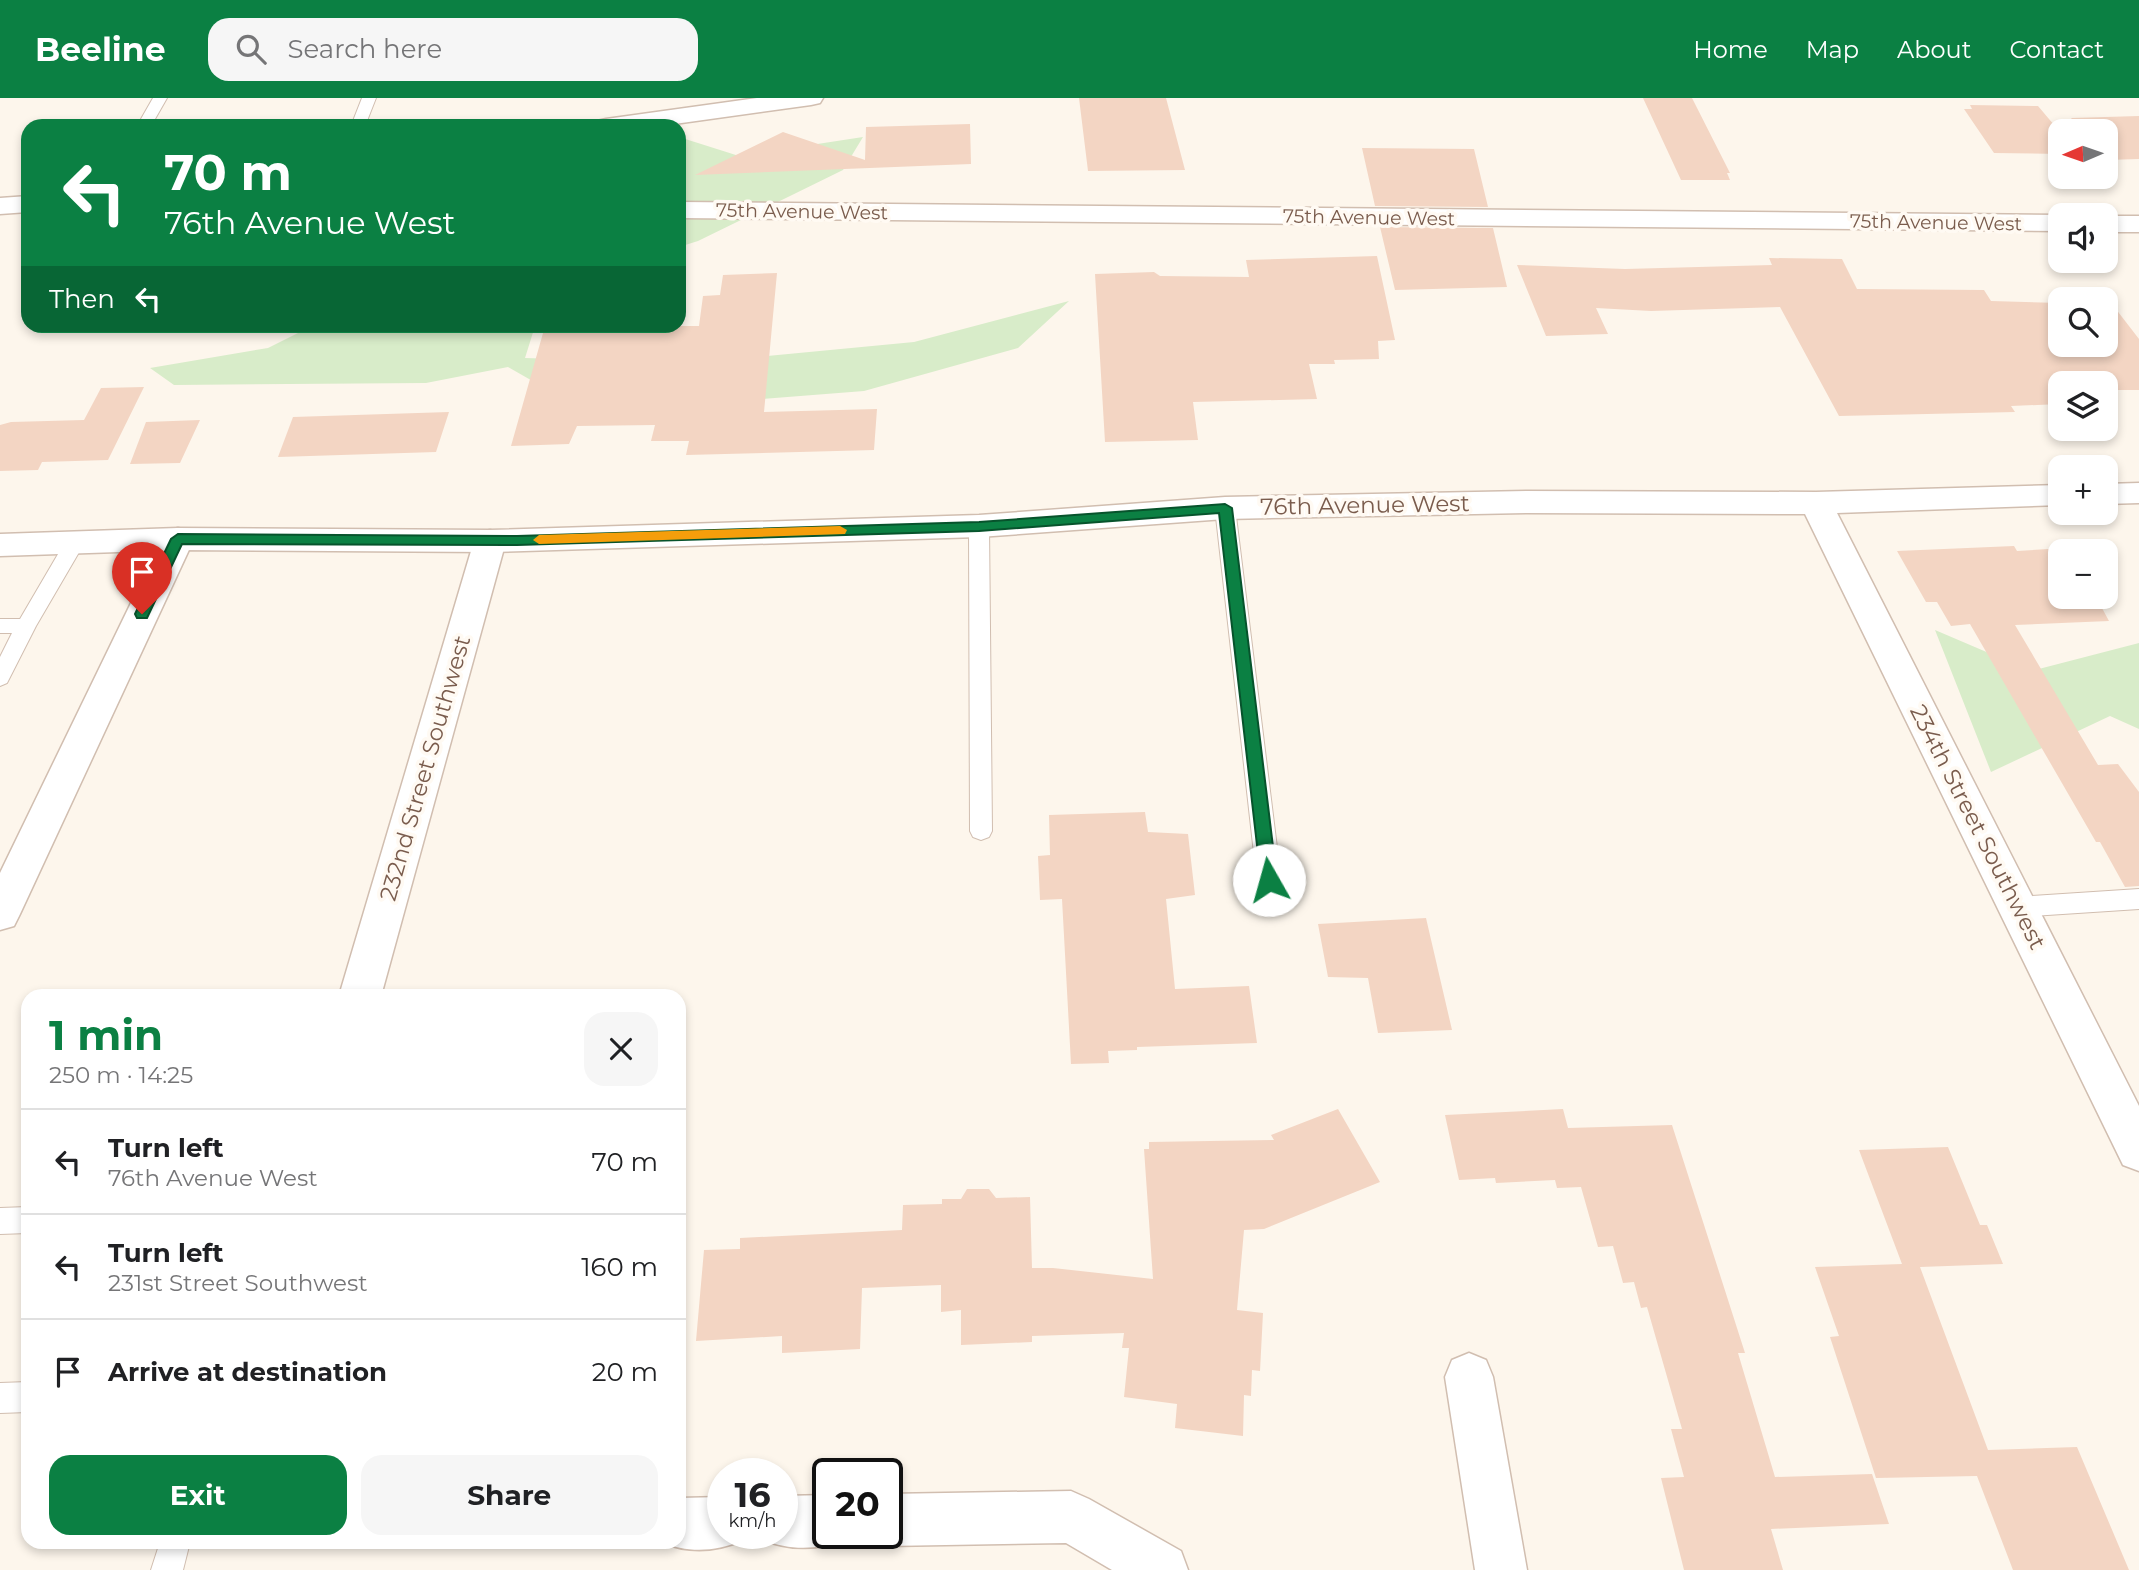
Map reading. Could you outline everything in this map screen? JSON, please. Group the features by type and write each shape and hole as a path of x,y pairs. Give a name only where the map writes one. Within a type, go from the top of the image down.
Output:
{"street":[{"path":"657,119 811,98"},
{"name":"75th Avenue West","path":"686,210 2048,223"},
{"path":"2118,224 2139,224"},
{"path":"2118,494 2139,493"},
{"name":"76th Avenue West","path":"0,545 178,539 490,541 979,526 1225,508 1527,502 1816,503 2048,495"},
{"name":"234th Street Southwest","path":"1816,503 2139,1151"},
{"path":"0,914 178,539"},
{"name":"232nd Street Southwest","path":"362,989 490,541"},
{"path":"1469,1377 1501,1570"},
{"path":"903,1520 1071,1517 1162,1570"},
{"path":"686,1524 707,1523"}],"lane":[{"path":"148,119 160,98"},
{"path":"361,119 369,98"},
{"path":"1225,508 1269,880"},
{"path":"979,526 981,831"},
{"path":"0,678 26,626 75,542"},
{"path":"0,626 26,626"},
{"path":"2017,907 2139,899"},
{"path":"0,1222 21,1220"},
{"path":"0,1398 21,1397"},
{"path":"167,1570 173,1549"}],"green space":[{"path":"863,137 843,170 686,245 686,139 739,156"},
{"path":"1069,301 1018,348 864,391 686,405 536,383 508,367 426,383 174,385 150,368 268,348 298,333 533,333 525,358 695,363 914,342"},
{"path":"1935,630 2031,671 2139,643 2139,729 2110,716 1991,772"}],"building":[{"path":"1079,98 1166,98 1185,170 1088,171"},
{"path":"1643,98 1692,98 1730,173 1727,173 1730,180 1681,180"},
{"path":"1970,105 2038,106 2049,119 2048,154 1994,153 1964,109 1972,109"},
{"path":"2139,116 2139,159 2118,160 2118,119 2071,118"},
{"path":"970,124 971,164 695,175 783,132 865,160 866,127"},
{"path":"1362,148 1474,149 1488,207 1375,206"},
{"path":"1380,227 1493,228 1507,287 1395,290"},
{"path":"1377,256 1395,340 1378,341 1379,359 1334,360 1335,364 1309,364 1317,399 1193,402 1198,440 1105,442 1095,274 1154,272 1160,276 1249,277 1246,260"},
{"path":"1769,258 1842,259 1857,289 1984,290 1991,301 2048,303 2048,357 2118,357 2118,312 2139,339 2139,390 2118,390 2118,371 2048,371 2048,404 2011,406 2015,412 1839,416 1780,307 1651,311 1596,308 1608,334 1546,336 1517,265 1625,269 1772,265"},
{"path":"777,273 764,412 877,409 874,450 686,455 689,441 651,441 655,425 577,426 569,444 511,446 543,333 686,333 686,326 699,326 703,296 720,295 723,275"},
{"path":"144,387 108,460 42,462 38,470 0,471 0,425 11,422 84,420 101,388"},
{"path":"449,412 436,452 278,457 293,417"},
{"path":"200,420 180,463 130,464 146,422"},
{"path":"2014,546 2017,551 2048,549 2048,609 2102,609 2109,621 2015,625 2098,765 2118,764 2139,792 2139,886 2125,887 2100,842 2096,842 1970,624 1951,626 1937,602 1926,602 1897,551"},
{"path":"1145,812 1148,832 1188,834 1195,895 1166,899 1175,989 1249,986 1257,1043 1137,1047 1137,1050 1108,1051 1109,1063 1071,1064 1062,899 1040,900 1038,856 1050,855 1049,815"},
{"path":"1426,918 1452,1030 1378,1033 1368,978 1328,977 1318,924"},
{"path":"1338,1109 1380,1182 1264,1229 1244,1230 1237,1310 1263,1313 1260,1371 1252,1370 1251,1396 1244,1395 1243,1436 1175,1428 1177,1404 1124,1397 1129,1348 1122,1348 1124,1333 1032,1336 1032,1342 961,1345 961,1310 941,1312 941,1285 862,1288 860,1349 782,1353 782,1336 696,1341 704,1250 740,1249 740,1238 902,1230 903,1205 942,1204 942,1199 961,1199 967,1189 989,1189 996,1198 1030,1197 1032,1268 1153,1279 1144,1149 1149,1149 1149,1142 1274,1140 1271,1135"},
{"path":"1563,1109 1568,1128 1672,1125 1745,1353 1738,1353 1775,1477 1872,1474 1889,1524 1771,1529 1783,1570 1684,1570 1661,1478 1684,1477 1671,1429 1682,1429 1647,1307 1641,1308 1634,1282 1623,1283 1613,1246 1598,1247 1581,1187 1557,1188 1555,1180 1496,1183 1495,1178 1459,1180 1445,1115"},
{"path":"1948,1147 1980,1225 1987,1225 2003,1264 1920,1267 1988,1450 2077,1447 2129,1570 2013,1570 1977,1476 1876,1478 1830,1337 1839,1336 1815,1267 1902,1264 1859,1150"}],"slow traffic":[{"path":"539,540 840,530"}],"route":[{"path":"142,614 178,539 490,541 979,526 1225,508 1269,880"}]}
